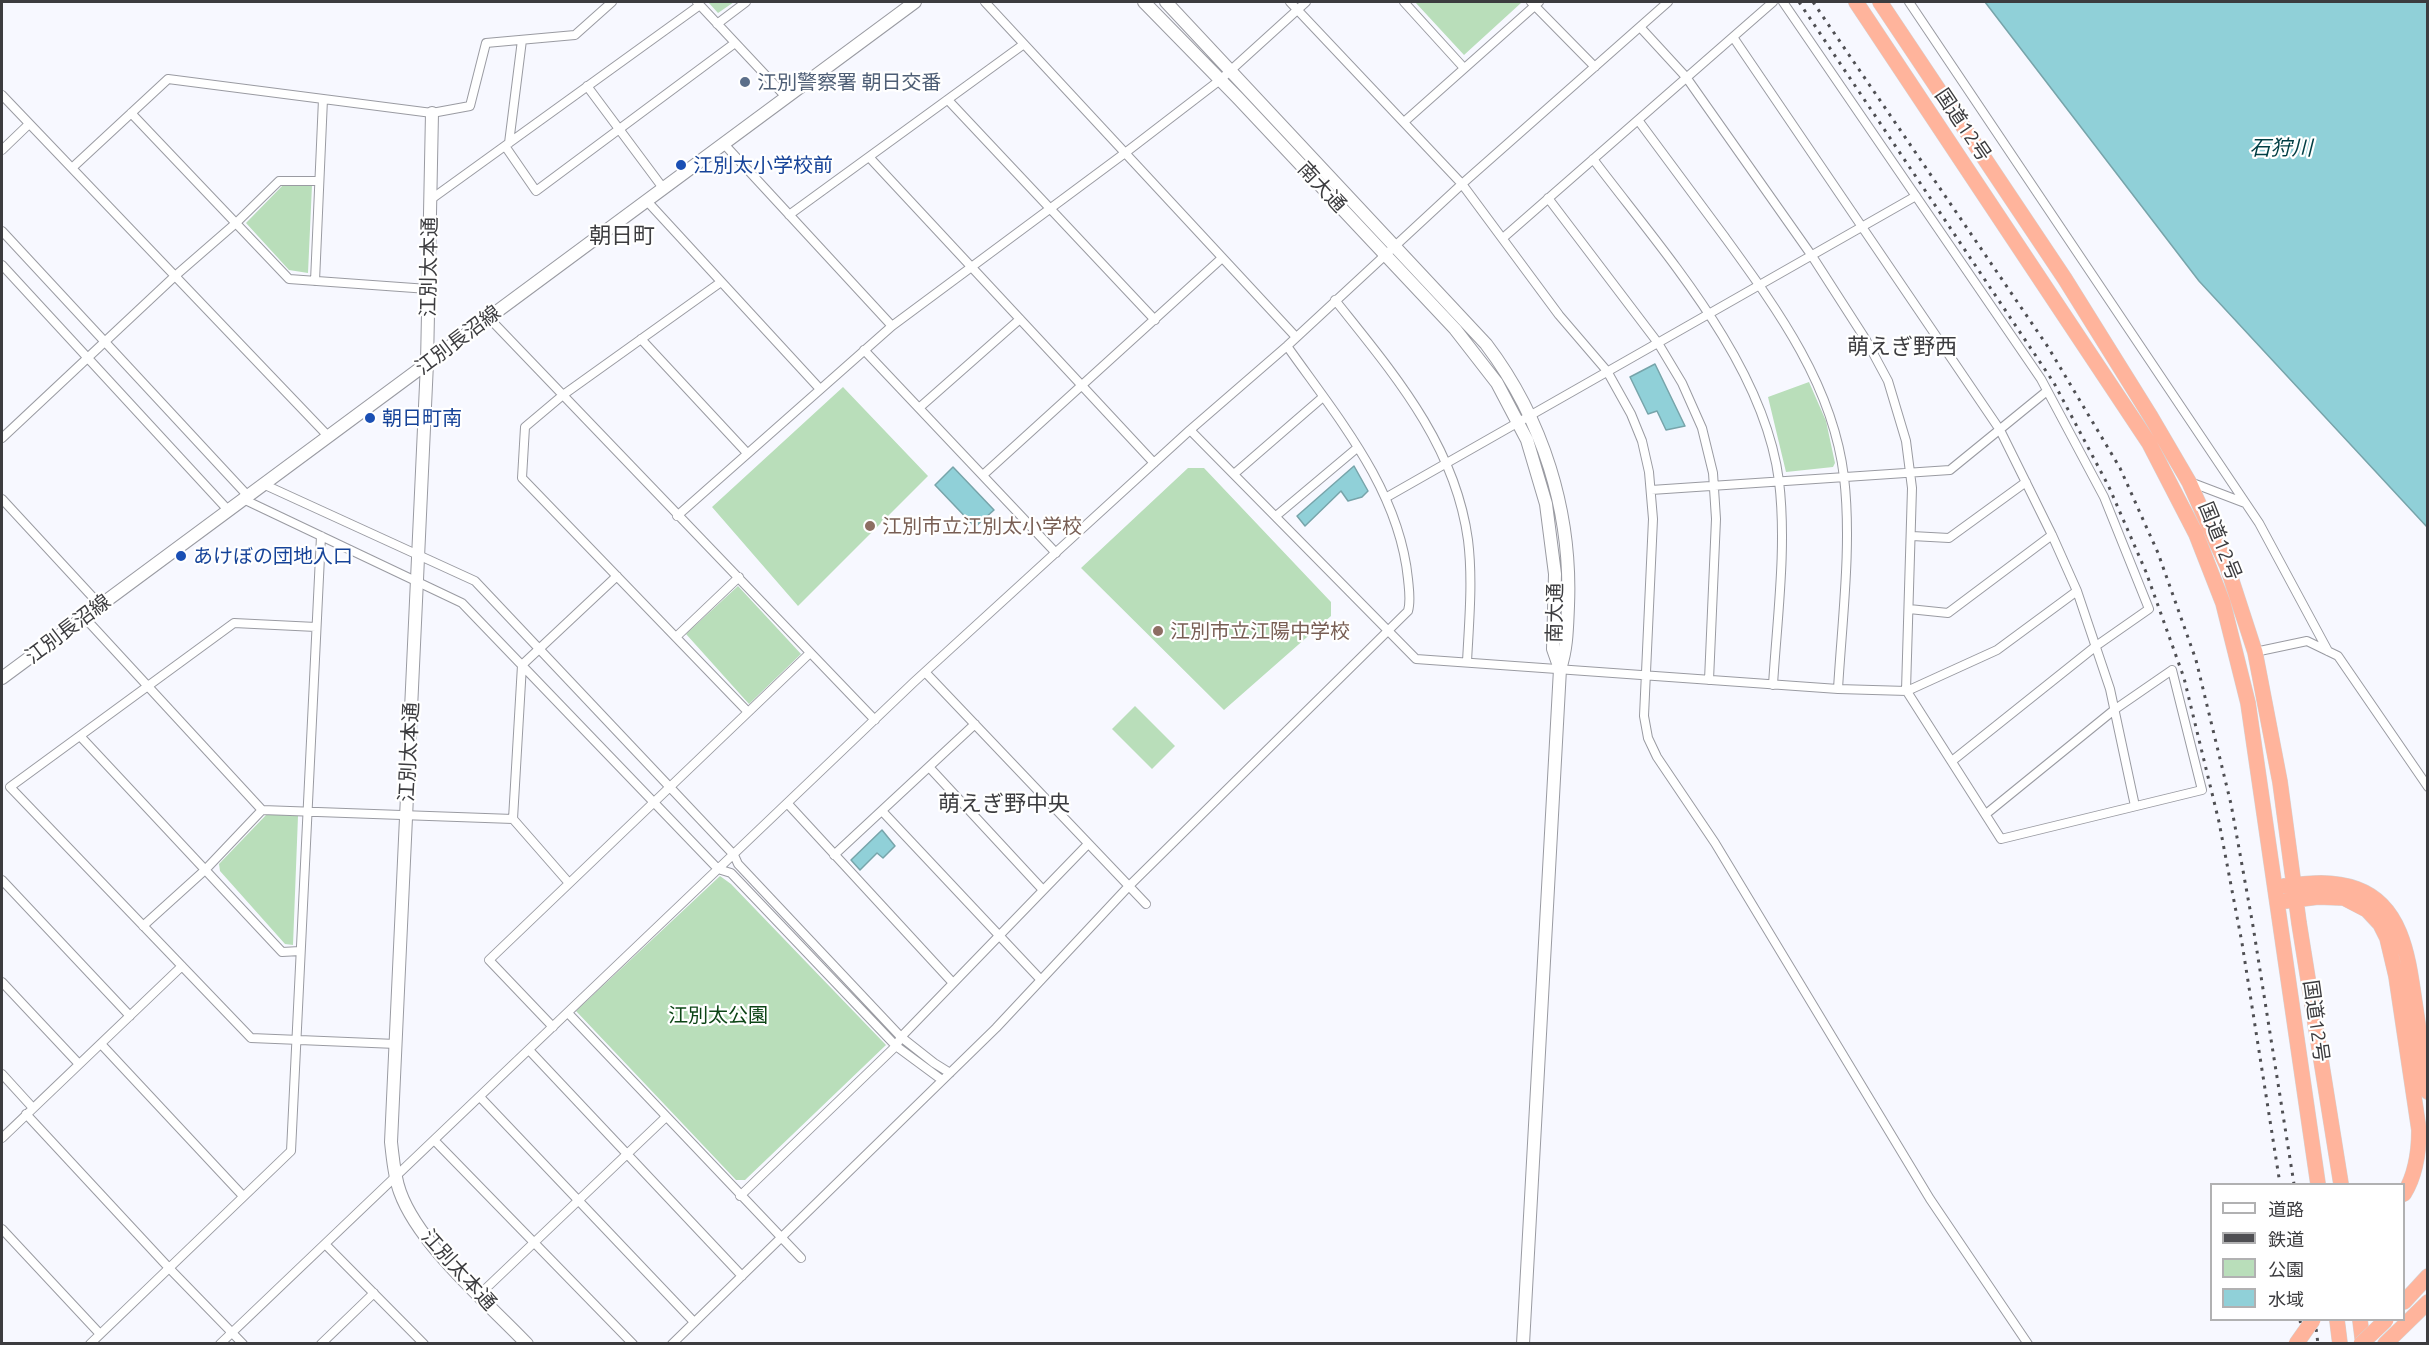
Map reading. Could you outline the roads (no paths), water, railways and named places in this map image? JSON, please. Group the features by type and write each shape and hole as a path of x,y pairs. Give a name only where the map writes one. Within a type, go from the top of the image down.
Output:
{"highway":[{"name":"国道12号","path":"1856,2 2149,443 2183,504 2223,603 2241,670 2318,1183"},
{"name":"国道12号","path":"1880,2 2065,279 2189,482 2227,566 2255,652 2280,782 2341,1183"},
{"path":"2276,894 2295,893 2341,884 2356,888 2374,898 2396,926 2407,958 2427,1092"},
{"path":"2295,893 2335,897 2356,903 2367,910 2380,924 2387,938 2396,976 2420,1130 2415,1167 2405,1190"},
{"path":"2405,1300 2427,1276"},
{"path":"2385,1344 2423,1307"},
{"path":"2296,1344 2312,1321"},
{"path":"2337,1321 2340,1344"},
{"path":"2360,1321 2362,1344"},
{"path":"2362,1344 2385,1321"}],"street":[{"path":"72,168 168,79 432,112 470,106 486,43 575,35 612,2"},
{"path":"717,24 746,2"},
{"name":"江別長沼線","path":"2,678 915,2"},
{"path":"985,2 1296,337"},
{"name":"南大通","path":"1144,2 1486,344 1510,379 1529,415 1554,481 1566,539 1569,575 1566,651 1560,669"},
{"name":"南大通","path":"1166,2 1231,71 1390,250 1477,355 1497,383 1518,421 1540,479 1551,529 1555,574 1553,649 1560,669"},
{"path":"1290,2 1462,184 1559,315 1607,372 1622,397 1638,431 1647,461 1651,490 1653,519 1645,676 1645,727 1657,757 1715,843 1930,1199 2028,1344"},
{"path":"677,516 892,326 1220,80 1306,2"},
{"path":"1404,2 1464,68"},
{"path":"220,1344 925,672 1190,430 1287,346 1462,184 1668,2"},
{"path":"1503,238 1773,2"},
{"path":"1783,2 2041,379 2104,497 2148,609 2096,646 1952,761"},
{"path":"1909,2 2259,523 2328,651"},
{"path":"430,200 698,3 786,97"},
{"path":"1404,122 1535,3 1595,67"},
{"path":"1640,27 1686,77 1812,256 1881,367 1900,416 1911,471 1912,536 1907,691 2001,839 2202,790 2172,670 2115,710 1986,814"},
{"path":"1732,37 2000,430 2077,591 2110,689 2135,806"},
{"path":"522,40 507,145 536,191 735,43"},
{"path":"789,215 1024,44"},
{"path":"587,86 663,188"},
{"path":"2,95 328,436"},
{"path":"315,281 323,99"},
{"path":"948,100 1155,320"},
{"name":"江別太本通","path":"432,112 427,363 391,1143 395,1177 401,1196 430,1244 527,1344"},
{"path":"131,113 289,279 428,289"},
{"path":"1638,120 1760,285 1819,385 1833,420 1844,476 1847,527 1838,689"},
{"path":"2,150 29,124"},
{"path":"723,143 892,326"},
{"path":"869,158 1154,463"},
{"path":"1593,159 1709,314 1762,409 1772,443 1779,480 1782,532 1773,685"},
{"path":"2,438 279,181 319,181"},
{"path":"1387,497 1916,196"},
{"path":"1548,198 1658,343 1682,383 1708,444 1714,485 1716,531 1709,680"},
{"path":"646,201 820,389"},
{"path":"2,231 245,497 462,603 718,869 731,873 896,1046 942,1080"},
{"path":"983,475 1222,258"},
{"path":"2,265 228,510"},
{"path":"721,282 563,395 525,427 522,478 748,712"},
{"path":"1335,300 1409,394 1447,462 1461,504 1468,538 1470,580 1467,663"},
{"path":"488,317 875,720"},
{"path":"919,408 1020,319"},
{"path":"641,339 747,453"},
{"path":"672,1344 942,1080 1041,980 1128,886 1408,611 1410,602 1402,546 1387,497 1357,448 1287,346"},
{"path":"864,350 1056,553"},
{"path":"1651,490 1950,470 2048,392"},
{"path":"1234,474 1323,397"},
{"path":"1190,430 1416,659 1773,685 1907,691 1997,650 2077,591"},
{"path":"1276,516 1357,448"},
{"path":"2189,482 2246,503"},
{"path":"1912,536 1949,538 2026,483"},
{"path":"263,484 418,557 475,581 734,855 738,864 900,1037 934,1063 950,1072"},
{"path":"2,499 99,605"},
{"path":"90,1344 291,1151 321,536"},
{"path":"1909,609 1948,613 2052,536"},
{"path":"569,883 513,819 522,665 617,576"},
{"path":"676,637 739,577"},
{"path":"84,617 262,810 513,819"},
{"path":"316,627 234,623 10,787 251,1038 396,1044"},
{"path":"2255,652 2307,640 2338,656 2427,787"},
{"path":"553,1027 489,960 810,653"},
{"path":"1522,1344 1560,669"},
{"path":"925,672 1146,904"},
{"path":"834,855 975,724"},
{"path":"80,736 282,952 300,951"},
{"path":"929,767 1043,890"},
{"path":"788,804 953,983"},
{"path":"143,926 205,870 262,810"},
{"path":"882,811 1041,980"},
{"path":"740,1196 896,1046 900,1037 1088,844"},
{"path":"2,880 130,1016"},
{"path":"2,1137 182,966"},
{"path":"2,982 79,1064"},
{"path":"568,1013 801,1258"},
{"path":"101,1044 243,1196"},
{"path":"529,1050 742,1276"},
{"path":"2,1074 30,1111 169,1268 243,1344"},
{"path":"480,1096 694,1322"},
{"path":"479,1294 666,1117"},
{"path":"434,1140 633,1344"},
{"path":"2,1229 100,1334"},
{"path":"325,1244 424,1344"},
{"path":"327,1342 374,1293"}],"water":[{"name":"石狩川","path":"1985,2 2427,2 2427,527 2199,281"},
{"path":"1655,364 1685,426 1666,430 1657,411 1648,414 1630,377"},
{"path":"1354,466 1368,491 1362,497 1348,501 1341,491 1305,526 1297,516"},
{"path":"953,467 994,510 975,527 935,485"},
{"path":"882,830 895,846 883,858 877,853 860,870 851,860"}],"railway":[{"path":"1799,2 2054,383 2109,487 2146,572 2184,678 2219,822 2242,943 2280,1183"},
{"path":"1813,2 2048,347 2120,468 2158,553 2196,660 2231,804 2294,1183"},
{"path":"2300,1321 2304,1344"},
{"path":"2315,1321 2318,1344"}],"place":[{"name":"江別警察署 朝日交番","path":"745,82"},
{"name":"江別太小学校前","path":"681,165"},
{"name":"朝日町南","path":"370,418"},
{"name":"江別市立江別太小学校","path":"870,526"},
{"name":"あけぼの団地入口","path":"181,556"},
{"name":"江別市立江陽中学校","path":"1158,631"}],"district":[{"name":"朝日町","path":"622,236"},
{"name":"萌えぎ野西","path":"1902,347"},
{"name":"萌えぎ野中央","path":"1004,804"}],"park label":[{"name":"江別太公園","path":"718,1015"}]}
